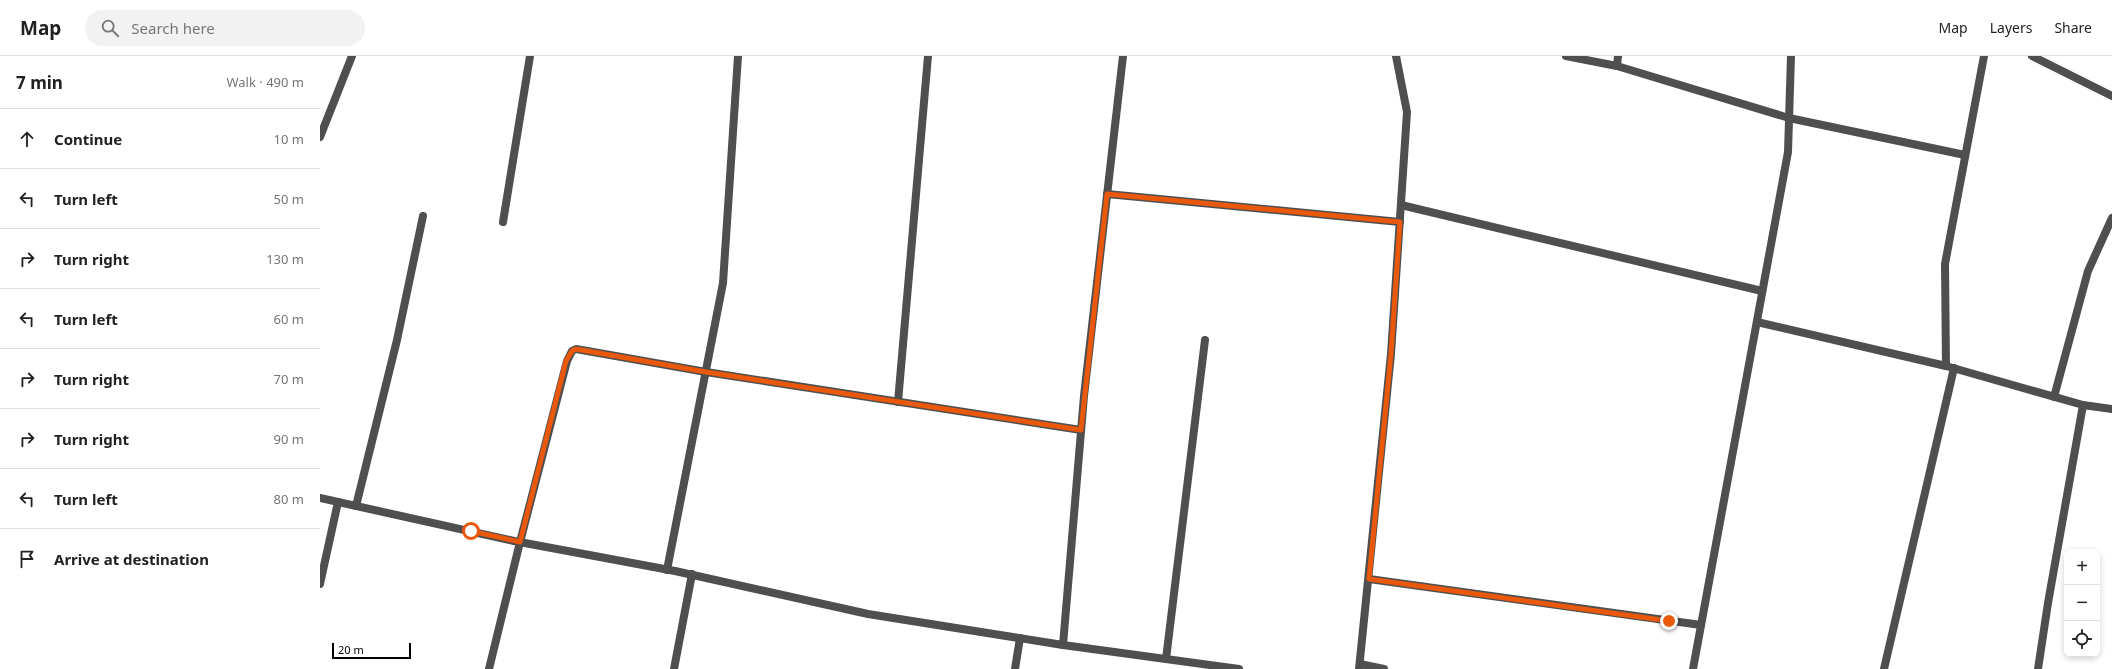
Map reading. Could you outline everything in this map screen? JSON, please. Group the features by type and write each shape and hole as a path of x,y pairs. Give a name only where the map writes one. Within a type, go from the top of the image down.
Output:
{"street":[{"path":"320,137 352,56"},
{"path":"503,222 530,56"},
{"path":"667,570 723,283 738,56"},
{"path":"898,402 928,56"},
{"path":"1063,646 1081,430 1123,56"},
{"path":"1384,669 1360,667 1391,354 1407,112 1396,56"},
{"path":"1566,56 1617,66 1789,118 1965,155"},
{"path":"1617,66 1618,56"},
{"path":"1693,669 1788,152 1791,56"},
{"path":"1946,366 1944,264 1984,56"},
{"path":"2032,56 2112,96"},
{"path":"1107,194 1400,222"},
{"path":"1401,205 1762,291"},
{"path":"356,506 398,340 423,216"},
{"path":"2054,397 2088,271 2112,218"},
{"path":"1756,322 1954,368 2083,405 2112,409"},
{"path":"1166,659 1205,340"},
{"path":"489,669 566,361 572,351 576,349 706,372 1081,430"},
{"path":"1884,669 1954,368"},
{"path":"2038,669 2048,603 2083,405"},
{"path":"320,498 520,542 692,574 868,614 1063,646 1166,659 1197,666 1239,669"},
{"path":"320,584 338,502"},
{"path":"674,669 692,574"},
{"path":"1369,579 1701,625"},
{"path":"1015,669 1020,638"}],"route":[{"path":"471,531 520,542 566,361 568,355 576,349 706,372 1081,430 1107,194 1400,222 1391,354 1369,579 1669,621"}]}
